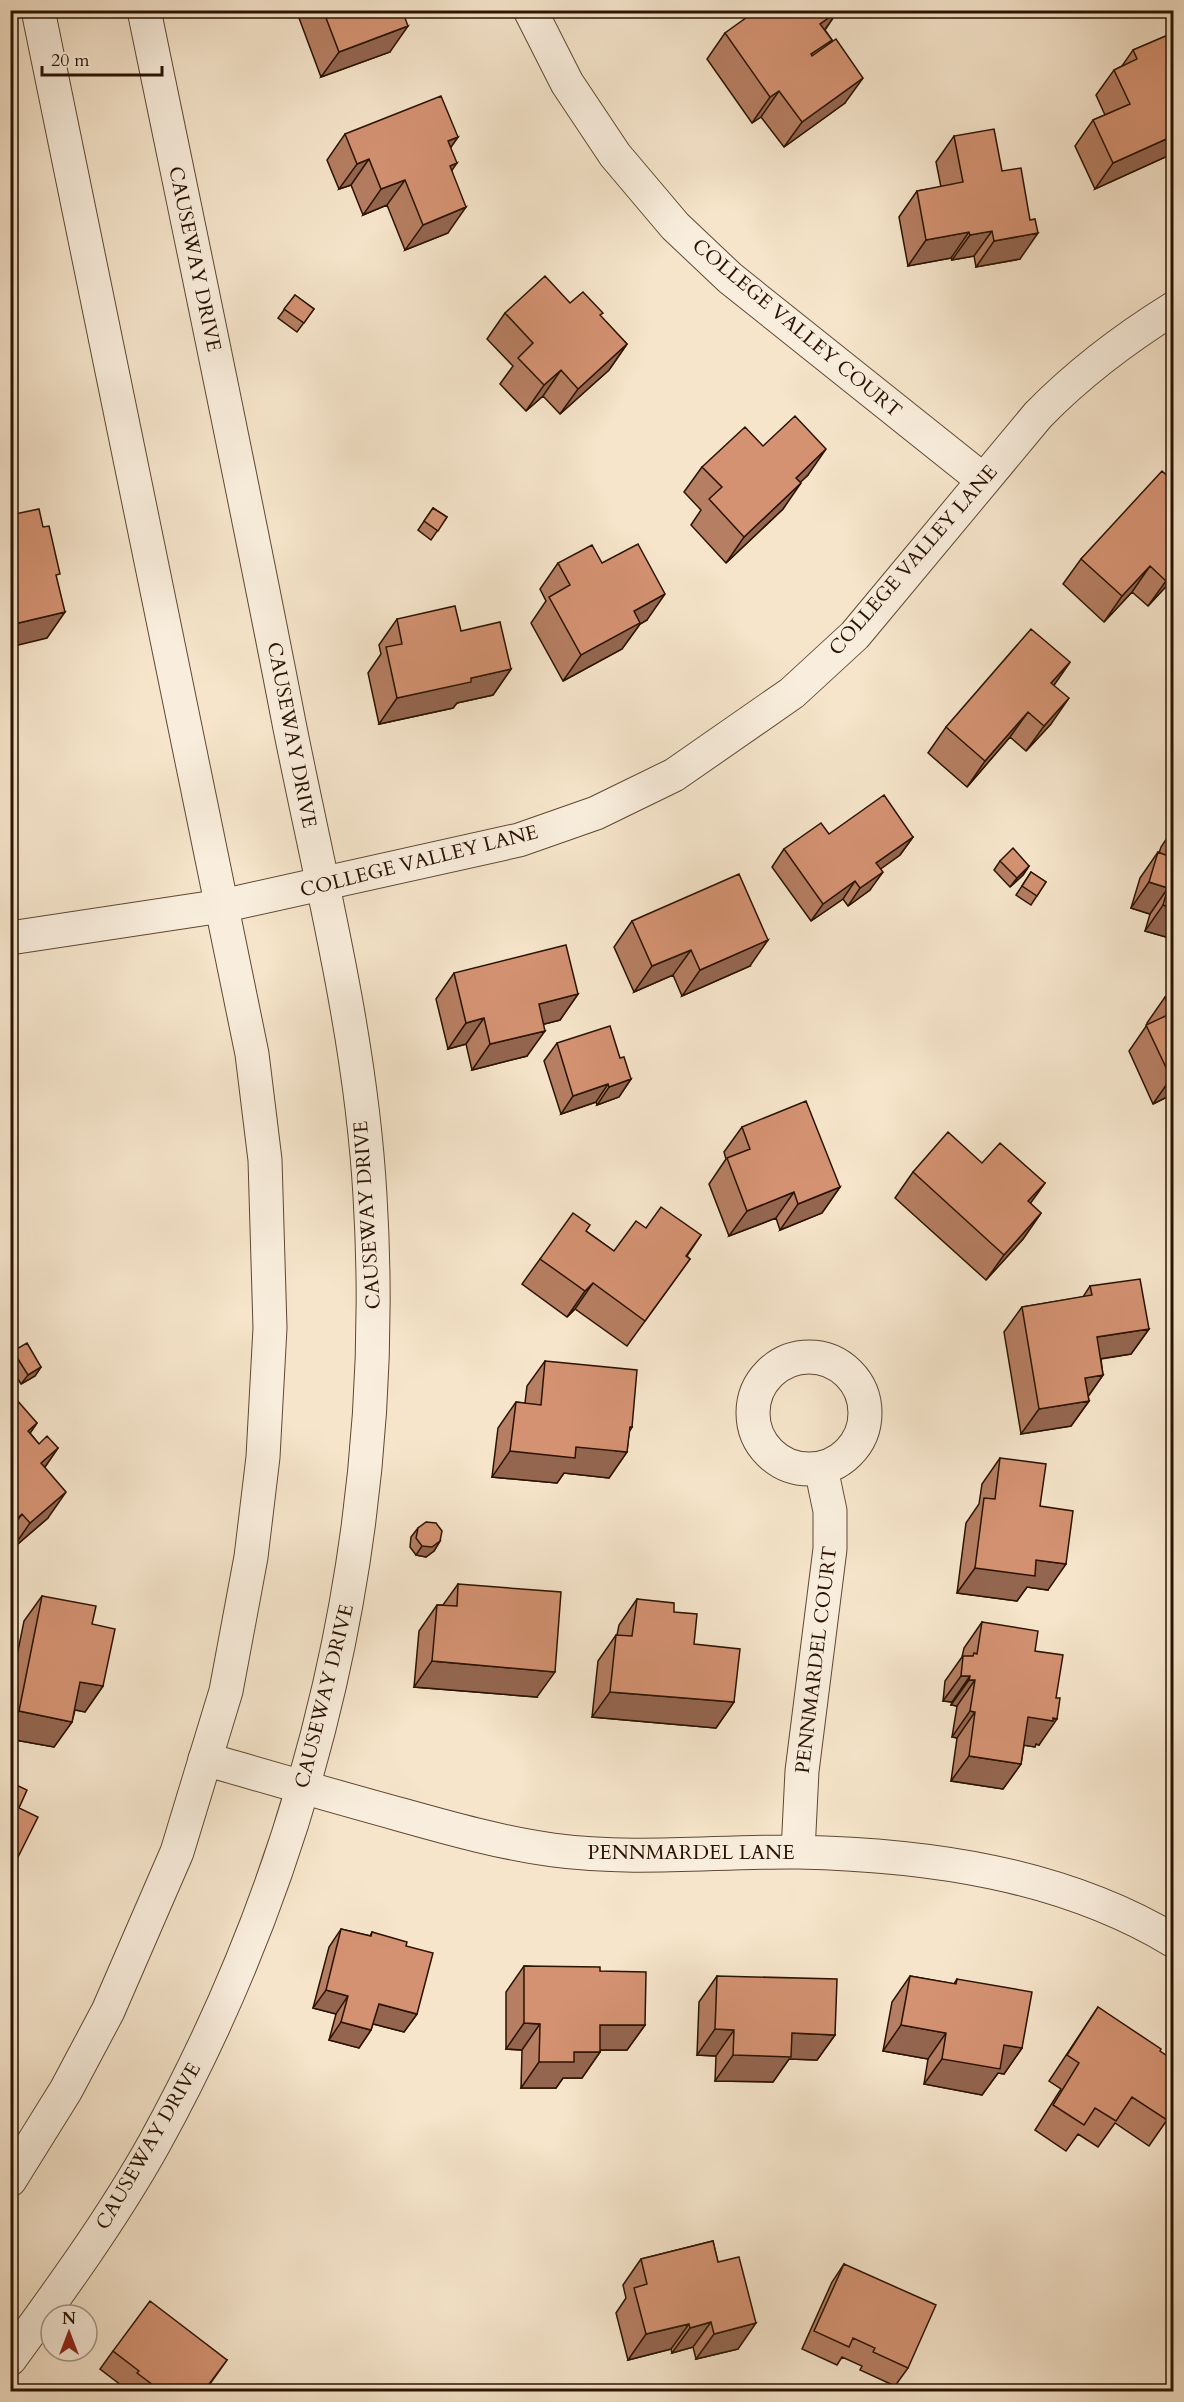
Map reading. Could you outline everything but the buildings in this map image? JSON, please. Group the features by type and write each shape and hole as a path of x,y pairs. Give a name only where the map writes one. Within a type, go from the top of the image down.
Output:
{"street":[{"path":"10,2180 66,2090 108,2011 177,1851 205,1760 226,1691 251,1557 263,1457 270,1328 265,1160 252,1053 38,10"},
{"name":"CAUSEWAY DRIVE","path":"10,2359 80,2263 152,2147 215,2025 244,1961 281,1859 323,1717 348,1599 367,1465 374,1318 370,1192 353,1040 260,572 144,10"},
{"name":"COLLEGE VALLEY COURT","path":"530,10 567,83 615,155 675,225 730,278 983,480"},
{"name":"COLLEGE VALLEY LANE","path":"10,938 222,906 321,886 519,840 596,813 674,775 792,693 855,634 983,480 1066,387 1125,338 1173,308"},
{"name":"PENNMARDEL COURT","path":"798,1852 802,1772 830,1549 830,1511 821,1468"},
{"name":"PENNMARDEL LANE","path":"205,1760 485,1838 555,1850 668,1856 798,1852 910,1860 966,1867 1045,1884 1095,1901 1173,1941"}]}
